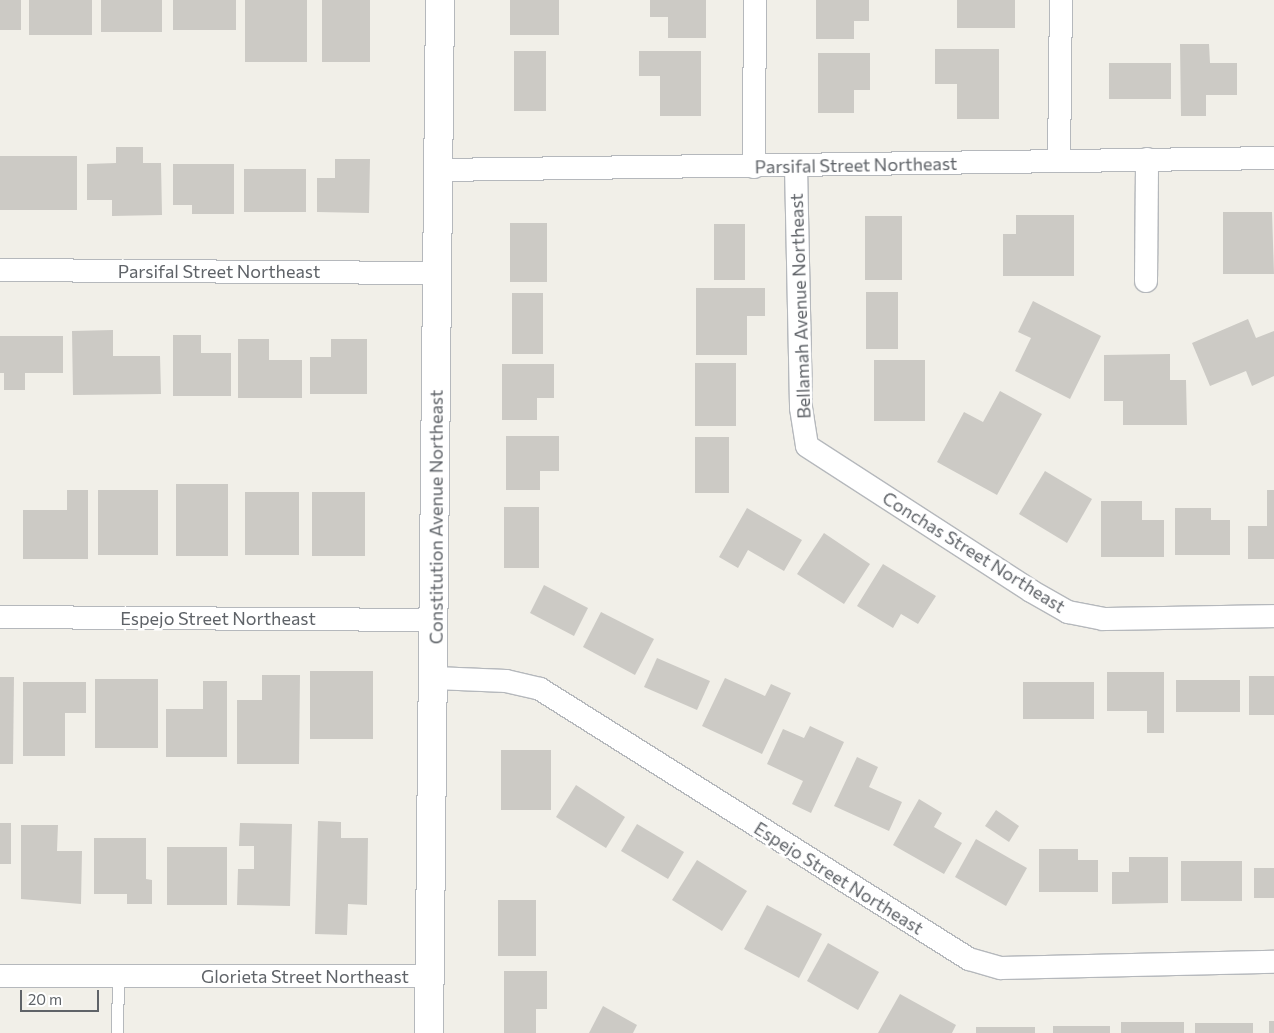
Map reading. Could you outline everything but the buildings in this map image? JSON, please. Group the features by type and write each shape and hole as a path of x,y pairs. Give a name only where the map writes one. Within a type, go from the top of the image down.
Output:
{"street":[{"name":"Constitution Avenue Northeast","path":"429,1033 436,620 440,0"},
{"path":"754,167 755,0"},
{"path":"1059,161 1061,0"},
{"name":"Parsifal Street Northeast","path":"438,170 754,167 1274,158"},
{"path":"1146,281 1147,160"},
{"name":"Bellamah Avenue Northeast","path":"796,166 801,408 807,446"},
{"name":"Parsifal Street Northeast","path":"0,270 438,273"},
{"name":"Conchas Street Northeast","path":"807,446 1031,591 1068,612 1103,619 1274,616"},
{"name":"Espejo Street Northeast","path":"0,617 436,620"},
{"name":"Espejo Street Northeast","path":"435,678 506,681 540,689 969,959 1001,968 1274,962"},
{"name":"Glorieta Street Northeast","path":"0,976 430,976"}],"lane":[{"path":"117,1033 118,976"}]}
